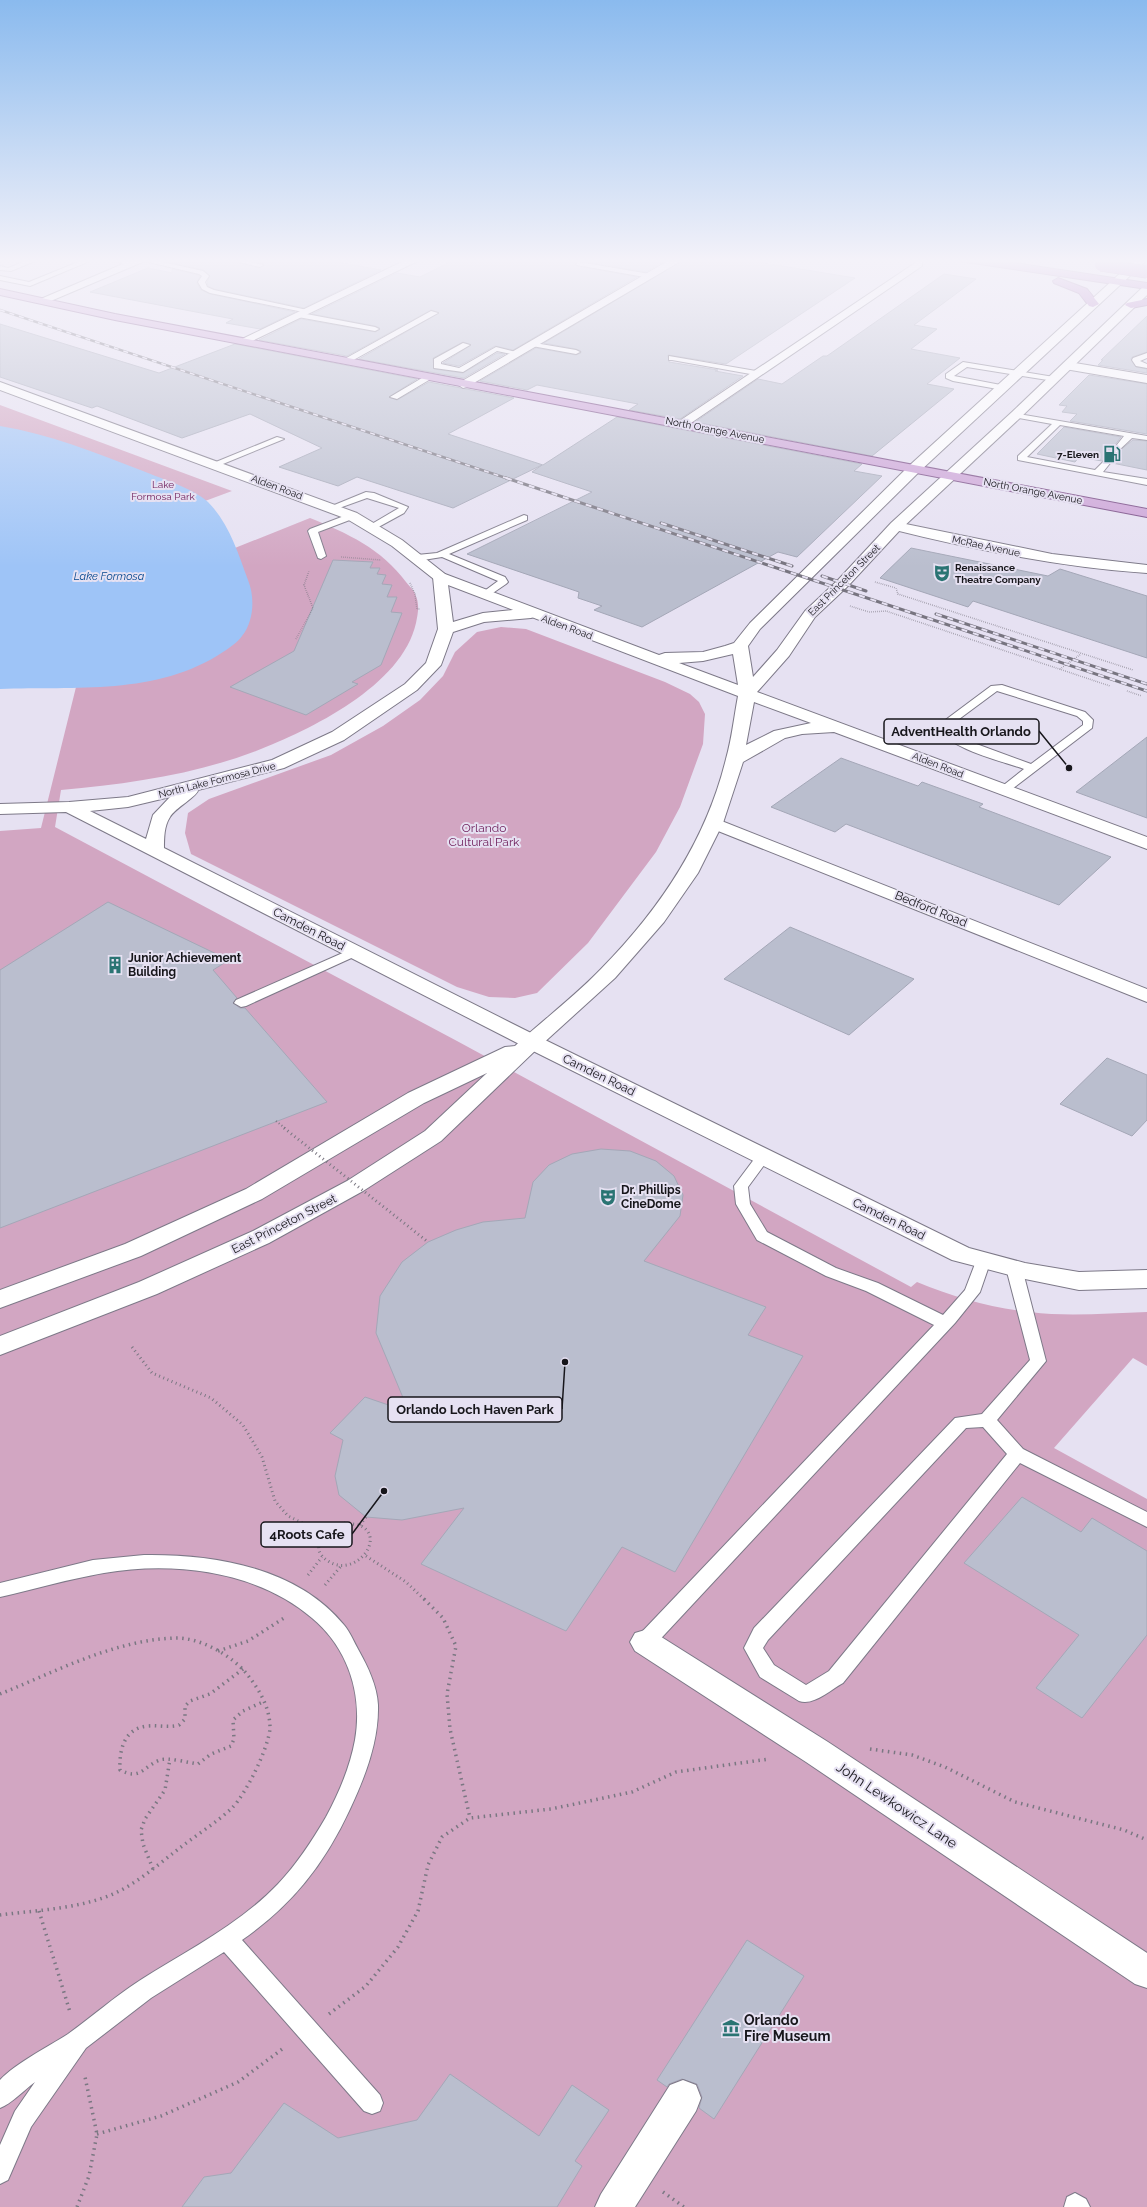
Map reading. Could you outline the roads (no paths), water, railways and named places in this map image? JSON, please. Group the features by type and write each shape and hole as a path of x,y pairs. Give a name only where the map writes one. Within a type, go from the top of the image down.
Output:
{"main road":[{"name":"North Orange Avenue","path":"350,361 463,384 1145,510"}],"street":[{"path":"463,384 502,361"},
{"path":"681,424 774,361"},
{"path":"650,657 679,659 708,656 740,646 769,610 915,468 1033,361"},
{"path":"1061,361 1069,366 1147,379"},
{"name":"East Princeton Street","path":"747,693 783,653 810,614 843,583 896,526 950,474 1016,416 1074,361"},
{"path":"1029,365 1039,376 1037,396"},
{"name":"Alden Road","path":"0,386 215,464 352,516 373,527 417,558 440,577 531,613 1147,843"},
{"name":"McRae Avenue","path":"896,526 1016,553 1096,566 1147,569"},
{"name":"North Lake Formosa Drive","path":"0,809 69,807 128,802 198,786 278,764 338,736 400,695 433,665 446,629 440,577"},
{"path":"446,629 483,618 531,613"},
{"name":"East Princeton Street","path":"0,1346 148,1288 261,1237 355,1186 433,1136 532,1042 608,974 657,918 689,873 714,823 735,759 747,693 740,646"},
{"path":"735,759 770,737 794,730 842,729"},
{"path":"155,851 154,836 160,816 169,804 198,786"},
{"name":"Camden Road","path":"69,807 532,1042 961,1254 1014,1268 1079,1282 1147,1279"},
{"name":"Bedford Road","path":"714,823 1147,996"},
{"name":"East Princeton Street","path":"0,1299 133,1250 254,1194 416,1098 532,1042"},
{"name":"John Lewkowicz Lane","path":"646,1642 817,1752 1147,1972"},
{"path":"614,2207 684,2098"}],"lane":[{"path":"437,361 437,366"},
{"path":"394,397 437,366 460,370 476,361"},
{"path":"689,361 756,373"},
{"path":"1137,361 1139,364 1147,366"},
{"path":"473,363 493,366"},
{"path":"1002,388 953,379 949,376 966,364 1054,379"},
{"path":"1016,416 1147,438"},
{"path":"1057,423 1021,458 1147,482"},
{"path":"1097,472 1130,435"},
{"path":"215,464 280,439"},
{"path":"331,508 366,495 371,495 404,507 401,511 373,527"},
{"path":"321,556 313,531 352,516"},
{"path":"417,558 442,554 524,518"},
{"path":"442,554 502,579 503,582 484,594"},
{"path":"1004,790 1088,726 1088,720 1082,714 1002,688 995,688 941,727 945,734 961,742 1032,768"},
{"path":"241,1003 354,952"},
{"path":"763,1157 741,1186 743,1204 762,1236 831,1272 872,1287 945,1323"},
{"path":"646,1642 945,1323 972,1292 983,1260"},
{"path":"1014,1268 1038,1360 987,1420 961,1422 761,1634 753,1648 767,1671 806,1695 836,1677 1017,1454"},
{"path":"987,1420 1017,1454 1147,1520"},
{"path":"0,1590 108,1564 167,1562 210,1566 252,1575 306,1600 338,1631 358,1667 368,1704 364,1740 350,1786 330,1831 299,1876 265,1910 226,1938 143,1992 78,2040 11,2085 0,2097"},
{"path":"226,1938 372,2102"},
{"path":"0,2172 23,2119 78,2040"}],"water":[{"name":"Lake Formosa","path":"0,426 19,429 55,439 90,451 177,484 194,492 208,502 222,519 227,529 236,549 252,594 251,616 246,630 240,638 223,652 198,666 171,676 143,682 86,688 0,689"}],"railway":[{"path":"154,361 509,479"},
{"path":"506,478 1147,691"},
{"path":"661,523 792,566"},
{"path":"822,576 866,591"},
{"path":"936,614 1147,684"}],"place":[{"name":"7-Eleven","path":"1112,454"},
{"name":"Renaissance Theatre Company","path":"942,573"},
{"name":"AdventHealth Orlando","path":"1069,768"},
{"name":"Junior Achievement Building","path":"115,965"},
{"name":"Dr. Phillips CineDome","path":"608,1197"},
{"name":"Orlando Loch Haven Park","path":"565,1362"},
{"name":"4Roots Cafe","path":"384,1491"},
{"name":"Orlando Fire Museum","path":"731,2028"}],"park label":[{"name":"Lake Formosa Park","path":"163,490"},
{"name":"Orlando Cultural Park","path":"484,835"}]}
